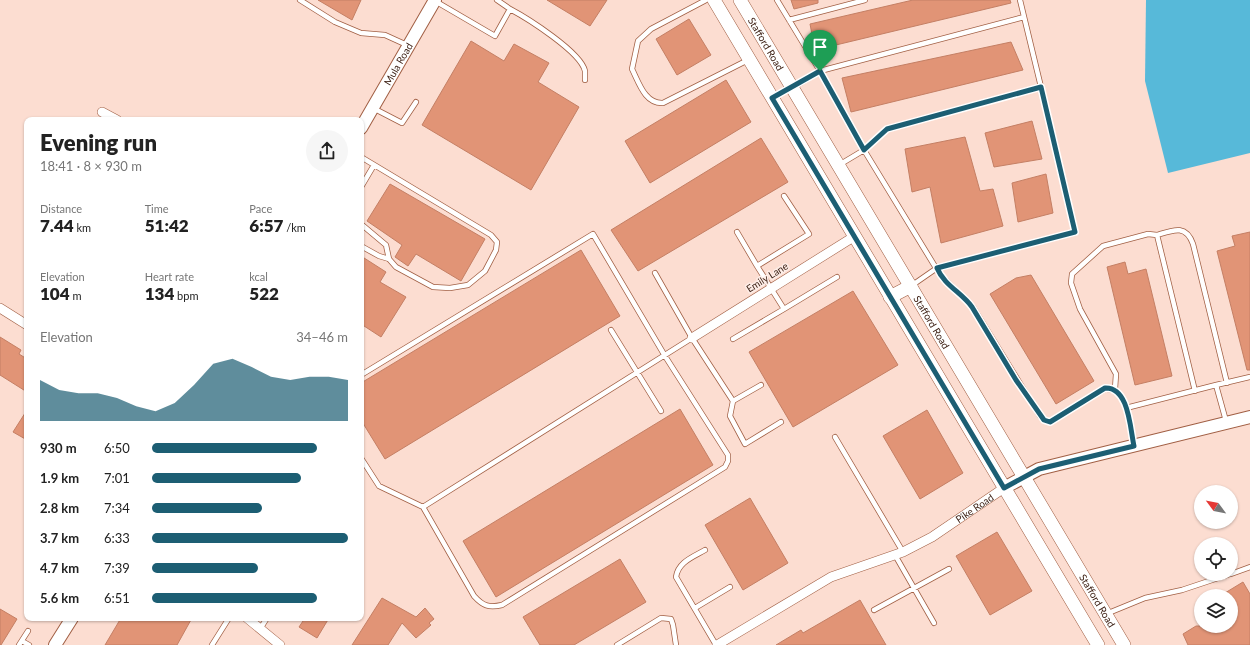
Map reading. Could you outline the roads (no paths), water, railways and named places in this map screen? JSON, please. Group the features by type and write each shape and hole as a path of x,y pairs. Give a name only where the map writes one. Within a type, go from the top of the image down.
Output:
{"main road":[{"path":"714,0 1098,645"},
{"name":"Stafford Road","path":"740,0 1124,645"},
{"path":"772,98 792,88"},
{"path":"890,297 911,286"}],"street":[{"name":"Mula Road","path":"364,123 435,1"},
{"path":"102,112 111,117"},
{"name":"Emily Lane","path":"692,338 855,236"},
{"path":"0,308 24,322"},
{"name":"Pike Road","path":"716,645 831,578 899,553 932,537 1004,488 1039,469 1250,417"},
{"path":"55,645 70,621"},
{"path":"251,621 276,644"}],"lane":[{"path":"300,0 335,22 361,33 385,35 409,46"},
{"path":"497,0 527,18 574,54 585,70 585,80"},
{"path":"706,0 651,29 638,41 632,69 647,98 656,103 663,103 749,60"},
{"path":"777,0 820,71 864,150 943,278 964,297 972,307 1016,380 1044,420 1050,422 1105,388 1115,389 1122,396 1134,446"},
{"path":"789,20 865,0"},
{"path":"911,286 937,268 1075,232 1020,0"},
{"path":"435,1 495,36 510,9"},
{"path":"792,88 820,71 1024,17"},
{"path":"838,166 864,150 887,129 1041,87"},
{"path":"373,108 402,123 416,102"},
{"path":"364,159 491,235 497,242 496,250 485,271 468,285 450,288 433,287 396,267 389,259 386,245 364,227"},
{"path":"364,182 374,165"},
{"path":"757,266 809,234 784,196"},
{"path":"1115,389 1116,374 1080,309 1071,283 1072,274 1103,246 1148,234 1157,235 1180,230 1191,238 1227,383"},
{"path":"737,232 784,309"},
{"path":"364,373 593,234 664,356 728,455 728,461 725,467 502,605 491,607 482,604 474,596 423,506 378,486 364,463"},
{"path":"1157,235 1195,391"},
{"path":"364,248 379,256 389,259"},
{"path":"655,273 692,338 733,401 730,416 745,444 781,422"},
{"path":"733,339 837,277"},
{"path":"611,330 661,411"},
{"path":"423,506 636,371 664,356 692,338"},
{"path":"1126,408 1250,377"},
{"path":"733,401 761,385"},
{"path":"1216,386 1226,423"},
{"path":"835,437 899,553 913,588 934,623"},
{"path":"705,550 682,564 677,569 676,577 716,645"},
{"path":"1238,571 1250,567"},
{"path":"874,610 949,569"},
{"path":"1106,614 1145,598 1182,590 1209,581"},
{"path":"695,608 730,587"},
{"path":"617,645 661,618 671,620 674,625 676,645"},
{"path":"212,645 226,621"},
{"path":"260,629 265,621"},
{"path":"28,631 20,643 29,645"}],"water":[{"path":"1146,0 1250,0 1250,153 1168,173 1145,81"}]}
